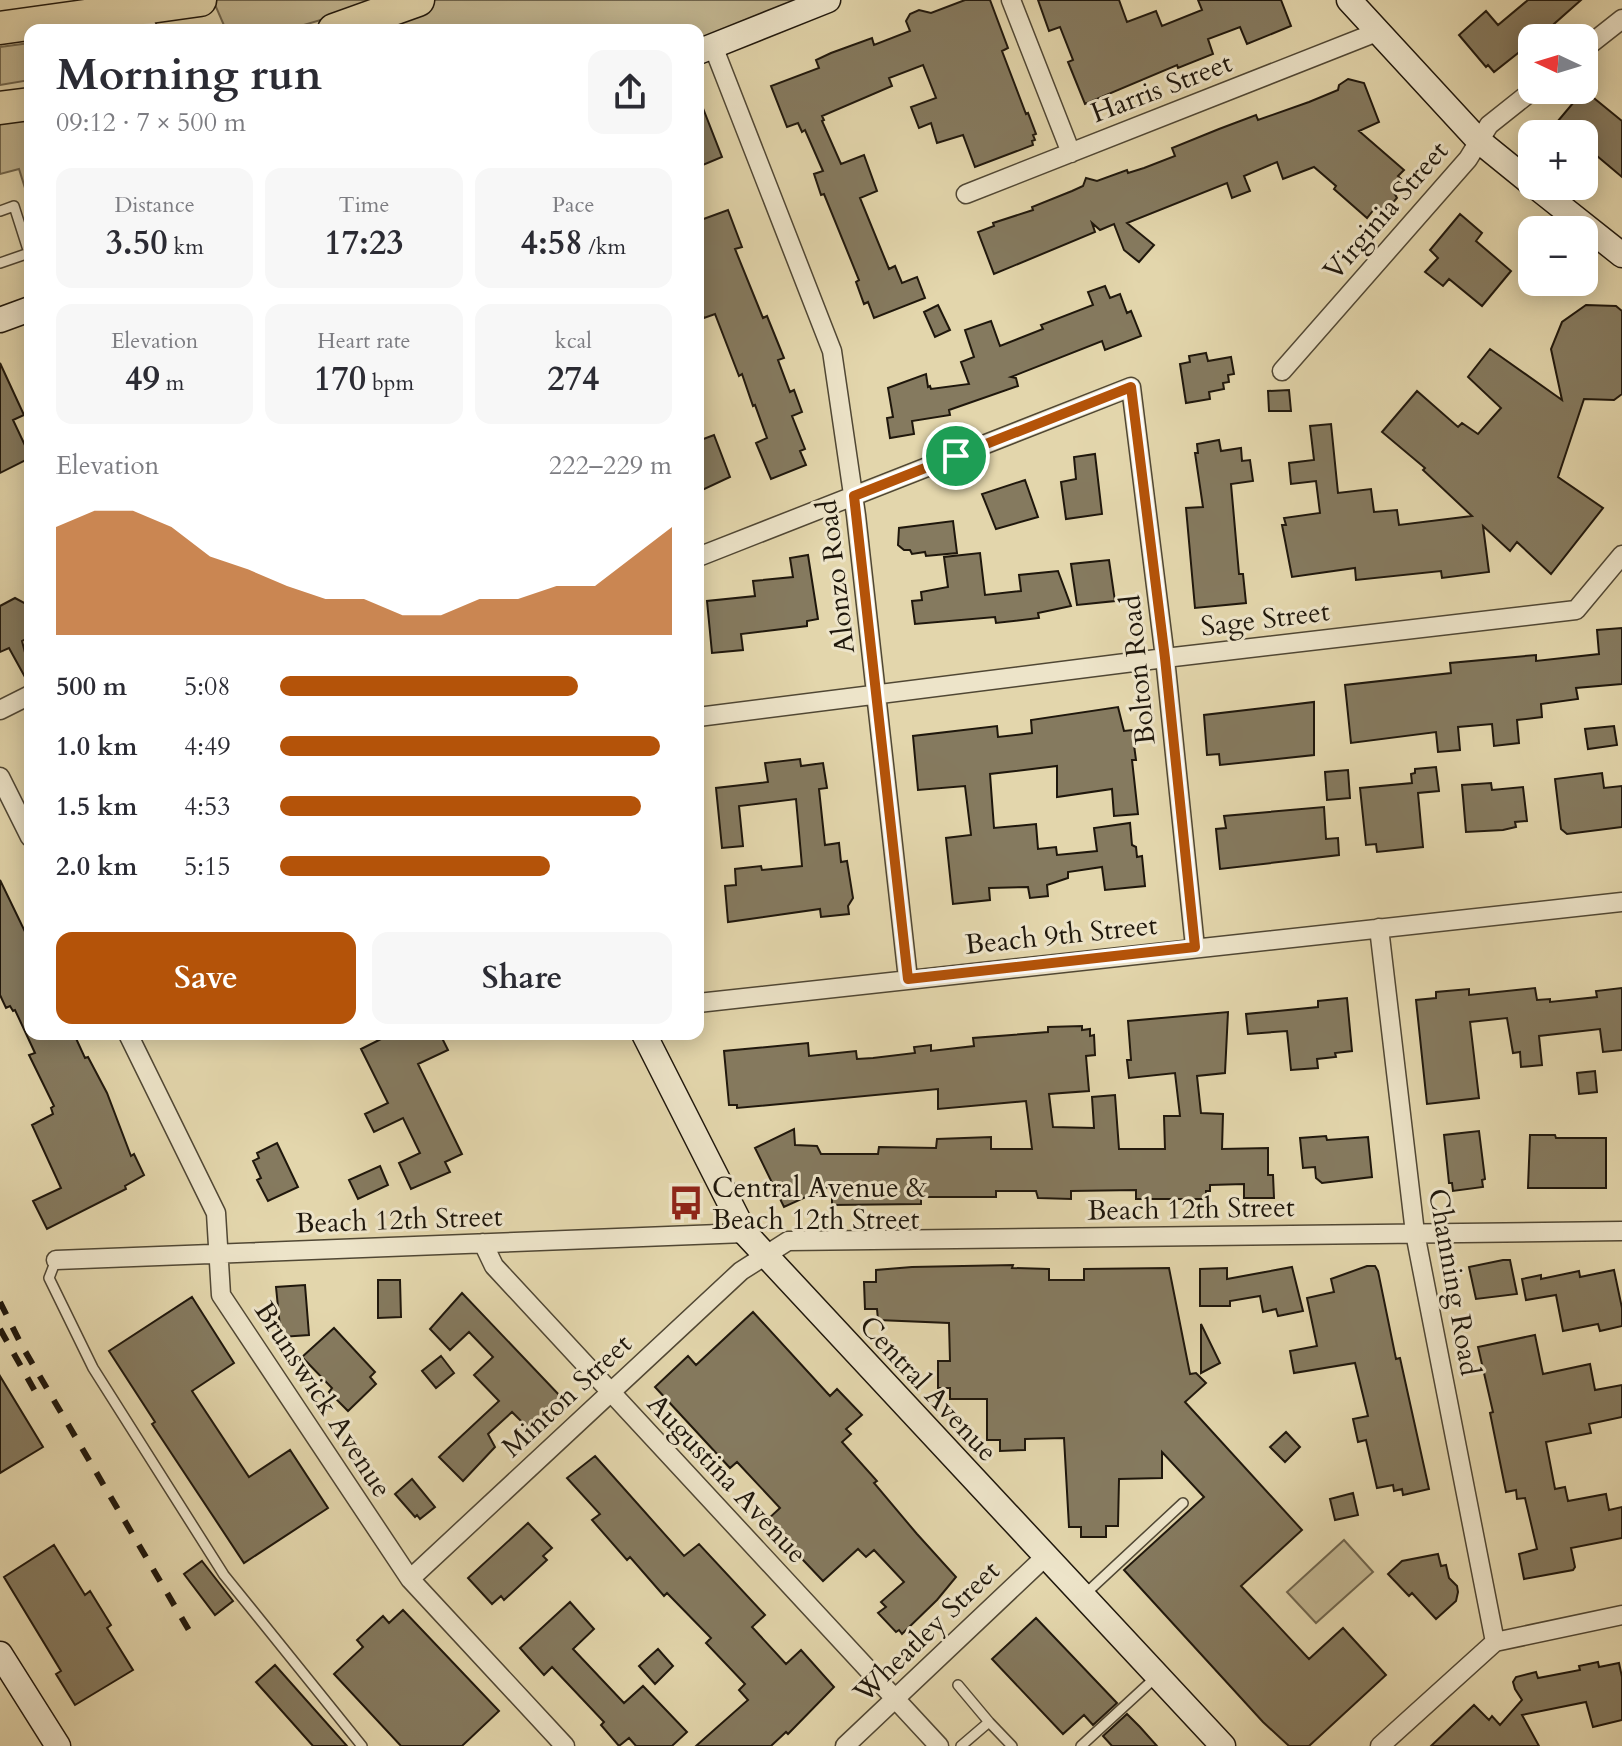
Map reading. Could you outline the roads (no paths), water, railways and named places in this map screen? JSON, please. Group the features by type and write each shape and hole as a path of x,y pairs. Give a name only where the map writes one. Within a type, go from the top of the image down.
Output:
{"highway":[{"path":"37,24 137,13 200,0"},
{"path":"351,24 418,0"},
{"path":"0,28 24,25"},
{"path":"0,108 24,105"}],"street":[{"path":"705,49 828,0"},
{"path":"1011,0 1071,153"},
{"path":"1349,0 1479,141 1518,173"},
{"path":"1598,38 1622,19"},
{"name":"Harris Street","path":"966,194 1377,32"},
{"name":"Alonzo Road","path":"705,49 832,351 854,496 908,979"},
{"name":"Virginia Street","path":"1282,371 1468,159 1489,125 1518,102"},
{"path":"1552,200 1622,255"},
{"path":"0,320 24,311"},
{"name":"Bolton Road","path":"854,496 1131,387 1165,658 1195,947"},
{"path":"704,555 854,496"},
{"name":"Sage Street","path":"704,716 1576,610 1621,560"},
{"path":"0,710 24,698"},
{"path":"0,777 24,825"},
{"name":"Beach 9th Street","path":"704,1002 1622,902"},
{"name":"Channing Road","path":"1379,928 1415,1233 1495,1642"},
{"name":"Brunswick Avenue","path":"131,1040 216,1213 221,1295 410,1579 565,1746"},
{"name":"Central Avenue","path":"647,1040 745,1233 1223,1746"},
{"name":"Beach 12th Street","path":"764,1256 788,1241 1622,1231"},
{"name":"Beach 12th Street","path":"56,1260 745,1233"},
{"name":"Augustina Avenue","path":"483,1243 494,1266 939,1746"},
{"name":"Minton Street","path":"410,1579 741,1271 764,1256"},
{"name":"Wheatley Street","path":"845,1746 1046,1556"},
{"path":"1380,1746 1495,1642 1622,1615"},
{"path":"0,1654 58,1746"}],"lane":[{"path":"0,211 14,206 24,237"},
{"path":"0,263 24,255"},
{"path":"56,1260 49,1278 93,1368 224,1575 362,1746"},
{"path":"1083,1596 1183,1503"},
{"path":"1081,1746 1157,1676"},
{"path":"958,1685 1012,1746"},
{"path":"961,1746 989,1722"}],"railway":[{"path":"0,1302 22,1346 190,1632"},
{"path":"0,1329 41,1402"}],"place":[{"name":"Central Avenue & Beach 12th Street","path":"686,1203"}]}
